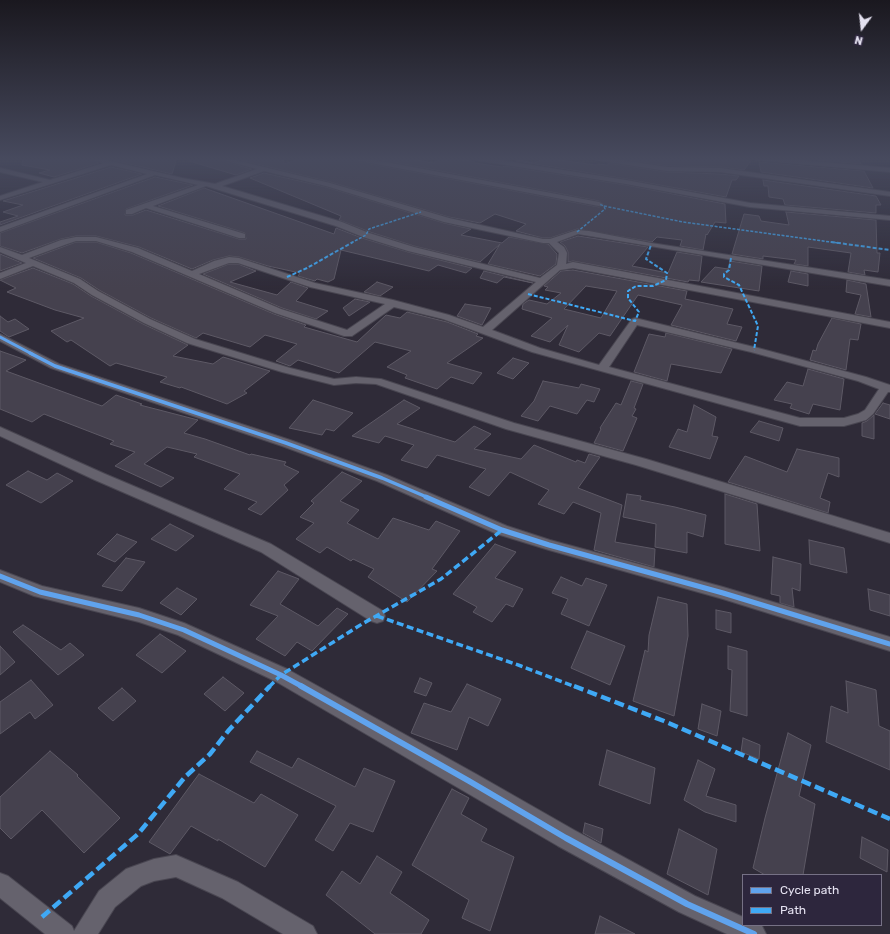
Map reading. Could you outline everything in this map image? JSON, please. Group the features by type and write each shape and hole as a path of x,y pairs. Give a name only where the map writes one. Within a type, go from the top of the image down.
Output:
{"street":[{"path":"0,230 77,202"},
{"path":"130,212 159,202"},
{"path":"265,202 406,247 542,281"},
{"path":"386,202 447,220 551,241 561,249 563,254 561,266"},
{"path":"586,202 599,204"},
{"path":"732,202 750,205 890,218"},
{"path":"147,206 242,236"},
{"path":"551,241 577,232 589,233 651,245 890,283"},
{"path":"22,258 64,242 76,239 96,239 134,250 278,311 348,334 393,303"},
{"path":"0,249 77,281 95,293 148,322 191,341 286,370 334,382 356,380 377,381 510,426 641,462 890,538"},
{"path":"192,274 217,263 230,260 239,261 313,285 393,303 446,317 536,350 602,369 800,422 844,422 862,417 869,412 888,388 862,379 754,350 635,321 602,369"},
{"path":"0,276 33,263"},
{"path":"485,331 556,268 573,265 890,325"},
{"path":"0,337 56,366 286,443 382,478 502,530 549,545 716,591 890,644"},
{"path":"0,431 100,477 266,548 377,616"},
{"path":"0,576 40,592 139,615 184,630 281,675 469,781 566,838 687,904 754,934"},
{"path":"85,934 107,899 134,878 154,870 176,866 230,890 305,934"},
{"path":"0,884 64,934"}],"building":[{"path":"6,202 65,202 0,225 0,222 18,216 3,212 23,205"},
{"path":"87,202 147,202 126,209 125,215 133,215 146,210 239,239 246,239 245,233 158,206 169,202 242,202 334,234 336,228 362,238 408,252 472,268 466,273 438,265 429,271 341,250 334,279 328,282 317,279 315,281 298,276 300,273 268,266 239,257 229,256 213,260 192,269 139,247 96,236 76,236 61,239 22,253 0,246 0,233"},
{"path":"306,202 374,202 444,223 471,229 461,235 502,243 509,237 548,244 557,254 556,264 540,276 488,264 500,244 480,262 414,246 370,232 339,220 341,216"},
{"path":"397,202 570,202 599,207 604,205 600,202 712,202 725,204 726,223 715,222 707,235 706,234 703,250 680,246 682,240 657,237 652,242 577,229 550,238 543,238 516,231 526,224 495,214 480,223 449,217"},
{"path":"784,202 879,202 881,205 876,205 876,213 785,205"},
{"path":"786,212 876,220 877,253 880,253 878,272 864,270 865,275 848,272 851,253 808,247 808,266 794,264 796,260 763,256 763,259 732,254 744,214 759,216 761,221 789,225"},
{"path":"578,236 648,247 632,266 668,273 677,252 702,256 699,281 689,280 688,282 573,261 568,262 568,252 565,246 560,242"},
{"path":"76,242 96,242 131,253 274,314 306,325 304,327 357,342 386,315 400,318 407,312 447,322 478,334 476,336 483,338 447,363 482,373 473,384 451,377 437,389 405,378 407,375 387,367 411,351 375,342 339,373 298,360 290,366 276,361 297,344 265,335 250,347 203,333 196,338 151,318 99,290 81,278 33,258"},
{"path":"0,254 22,263 0,271"},
{"path":"730,261 762,266 759,291 701,282 715,267 728,269"},
{"path":"229,264 238,264 256,271 230,282 277,295 291,282 308,288 296,301 328,311 316,319 282,308 203,274"},
{"path":"33,268 73,284 91,296 143,324 188,345 173,356 213,364 223,357 270,371 244,391 247,393 227,404 181,387 180,388 160,382 167,377 116,363 110,366 71,340 67,342 51,331 84,318 55,310 7,292 16,288 0,280"},
{"path":"573,270 687,291 685,299 733,309 727,324 742,327 736,341 671,325 682,305 638,295 610,336 599,333 579,352 559,345 568,325 550,342 531,336 552,318 522,309 523,304 529,300 547,304 561,293 545,290 548,287 544,286 561,271","holes":["586,286 617,291 601,318 564,309"]},
{"path":"484,271 533,283 504,277 497,283 480,278"},
{"path":"791,271 808,274 808,286 788,282"},
{"path":"847,280 866,284 871,317 855,314 861,295 846,292"},
{"path":"377,282 393,287 380,296 364,292"},
{"path":"355,299 370,302 349,316 343,308"},
{"path":"465,304 491,308 482,325 457,316"},
{"path":"0,316 8,322 15,319 29,329 9,337 0,331"},
{"path":"832,318 861,324 858,340 850,339 846,370 810,360 813,350 816,351 818,344"},
{"path":"666,333 732,349 721,373 671,364 667,381 634,372 649,334 665,337"},
{"path":"0,351 26,360 6,371 102,406 116,395 142,404 140,405 198,420 184,433 250,455 286,462 284,465 299,472 284,485 288,490 261,515 248,509 257,502 224,489 240,474 194,457 197,454 167,447 144,464 174,478 161,487 115,466 135,452 110,444 114,441 44,414 32,422 0,409"},
{"path":"513,358 529,363 513,379 497,373"},
{"path":"808,369 844,379 840,410 813,404 809,414 790,408 792,404 774,400 787,382 803,386"},
{"path":"543,381 579,388 581,384 600,389 594,402 587,400 577,414 550,406 538,421 521,416 534,401"},
{"path":"631,381 643,384 634,408 636,409 632,416 637,418 623,451 594,443 601,429 600,428 616,403 621,405"},
{"path":"313,400 353,413 334,431 326,429 322,435 289,428"},
{"path":"404,400 420,408 397,424 455,442 474,426 491,434 474,449 521,459 534,445 576,462 577,460 585,463 589,454 600,457 578,488 622,505 615,542 655,549 654,567 594,550 601,513 573,502 564,514 538,504 549,490 510,472 489,496 469,487 486,469 437,455 427,468 401,460 414,445 385,436 379,443 352,436"},
{"path":"883,403 890,405 890,419 875,414"},
{"path":"694,405 716,417 712,436 718,437 710,459 669,447 678,429 687,432"},
{"path":"874,415 874,439 862,436 862,423"},
{"path":"759,421 783,428 779,441 750,432"},
{"path":"797,449 839,458 839,477 828,473 820,498 830,502 828,513 728,482 745,456 787,472"},
{"path":"28,471 47,480 57,473 73,481 41,503 6,485"},
{"path":"342,472 362,481 340,501 359,510 347,523 378,539 393,518 429,530 436,521 460,531 432,569 437,571 407,602 368,577 374,569 353,559 351,561 327,547 320,553 296,539 314,523 300,517 314,503 311,501"},
{"path":"627,494 641,496 640,500 706,515 703,537 687,532 687,553 655,547 656,524 623,517"},
{"path":"725,494 757,504 760,551 725,544"},
{"path":"170,524 194,536 176,551 151,539"},
{"path":"117,534 137,542 115,562 97,554"},
{"path":"809,540 844,548 847,573 810,564"},
{"path":"495,544 516,552 495,578 523,589 513,607 506,604 492,622 473,612 477,607 453,594"},
{"path":"773,557 801,564 800,591 792,588 794,607 780,603 780,596 771,594"},
{"path":"126,558 145,562 122,591 102,586"},
{"path":"278,571 299,579 280,604 318,626 337,608 348,614 312,651 297,642 285,656 256,639 278,616 250,605"},
{"path":"561,577 582,586 586,578 607,585 589,626 561,614 568,599 552,593"},
{"path":"177,588 197,599 181,615 160,603"},
{"path":"868,589 890,595 890,616 870,610"},
{"path":"658,597 687,604 688,636 674,716 633,701 645,650 648,652 649,635"},
{"path":"716,610 731,613 731,633 716,629"},
{"path":"23,625 61,650 70,643 84,655 58,675 13,632"},
{"path":"587,631 625,646 610,685 571,668"},
{"path":"160,634 186,651 162,673 136,655"},
{"path":"0,646 15,662 0,675"},
{"path":"728,646 747,651 747,716 730,711 732,670 728,669"},
{"path":"223,677 244,693 225,711 204,694"},
{"path":"420,678 432,683 426,696 414,692"},
{"path":"31,680 53,705 35,719 30,712 0,734 0,702"},
{"path":"846,681 876,690 879,726 890,731 890,770 826,742 831,706 848,713"},
{"path":"467,684 501,699 488,726 469,717 457,750 411,733 424,703 451,712"},
{"path":"122,688 136,701 113,721 98,708"},
{"path":"702,704 721,711 717,736 698,729"},
{"path":"788,733 811,745 799,796 815,804 803,874 763,874 753,868"},
{"path":"743,738 760,745 759,759 741,752"},
{"path":"607,750 655,768 650,804 599,785"},
{"path":"50,751 78,775 77,776 120,818 84,853 42,810 11,839 0,828 0,797"},
{"path":"257,751 292,768 298,758 355,787 364,768 395,781 373,832 350,823 333,851 315,840 336,806 250,762"},
{"path":"698,760 715,769 706,796 736,805 736,822 705,812 684,800"},
{"path":"199,774 254,803 261,794 298,815 265,867 218,839 218,841 191,826 170,854 149,842"},
{"path":"452,789 469,798 461,814 487,829 481,841 514,857 490,931 462,918 469,900 412,865"},
{"path":"585,823 603,829 601,843 583,833"},
{"path":"679,829 717,849 708,895 667,874"},
{"path":"862,837 888,850 887,872 860,858"},
{"path":"377,856 402,872 390,893 429,920 421,934 375,934 326,895 342,871 360,884"},
{"path":"600,916 635,934 595,934"}],"marked path":[{"path":"577,232 605,209 604,206 599,204"},
{"path":"604,206 683,222 890,250"},
{"path":"287,277 307,268 366,235 369,229 421,212"},
{"path":"528,294 635,321 639,312 628,298 628,291 636,286 653,286 666,280 667,273 646,259 651,245"},
{"path":"731,258 729,270 724,274 724,277 739,285 758,326 754,350"},
{"path":"42,917 138,834 185,777 210,754 229,730 281,675 362,624 441,579 502,530"},
{"path":"377,616 521,666 664,721 890,819"}],"cycle path":[{"path":"0,337 55,366 286,443 382,478 502,530 549,545 723,593 890,644"},
{"path":"0,576 40,592 139,615 184,630 281,675 469,781 566,838 687,904 754,934"}]}
